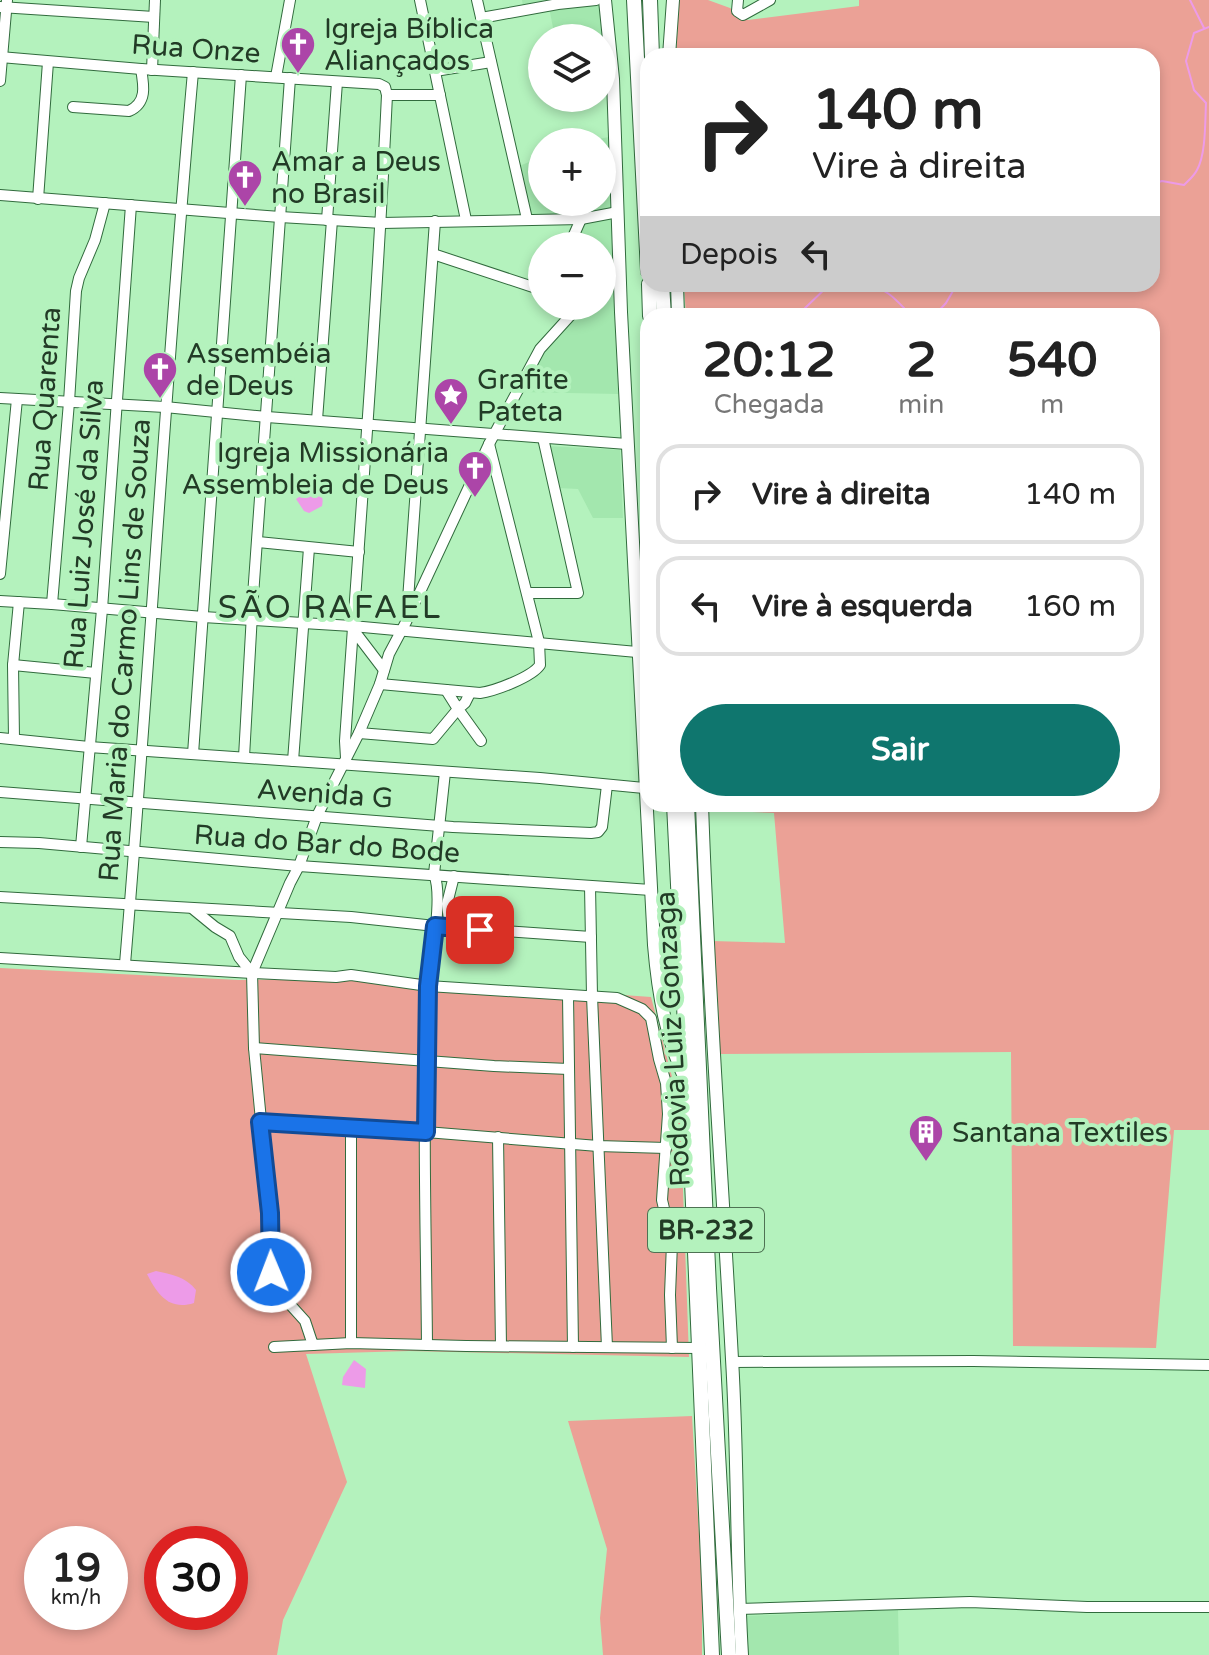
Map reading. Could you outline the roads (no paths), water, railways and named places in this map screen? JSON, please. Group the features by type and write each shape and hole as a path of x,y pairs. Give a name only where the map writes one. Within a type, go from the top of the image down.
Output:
{"highway":[{"path":"634,0 640,116"},
{"path":"650,0 652,48"},
{"name":"Rodovia Luiz Gonzaga","path":"674,812 712,1655"},
{"name":"Rodovia Luiz Gonzaga","path":"687,812 729,1655"}],"main road":[{"path":"605,0 613,68 640,710"},
{"path":"670,48 673,0"},
{"path":"646,812 658,989 676,1060 688,1086"},
{"name":"BR-232","path":"702,812 706,937 732,1362 742,1655"}],"street":[{"path":"73,107 129,111 142,100 155,0"},
{"path":"276,77 290,0"},
{"path":"420,0 466,220"},
{"path":"477,0 527,219"},
{"path":"481,18 596,0"},
{"path":"738,0 737,11 743,15 770,0"},
{"path":"0,81 4,5 154,17"},
{"name":"Rua Onze","path":"1,58 379,84 385,87 387,93 440,95"},
{"path":"38,199 48,62"},
{"path":"435,71 491,62"},
{"name":"Rua Maria do Carmo Lins de Souza","path":"125,964 153,614 165,407 193,72"},
{"path":"193,754 241,75"},
{"path":"244,757 290,78"},
{"path":"317,420 337,82"},
{"path":"345,763 382,223 387,93"},
{"path":"0,195 382,223 581,219 618,212"},
{"name":"Rua Quarenta","path":"52,604 77,284 97,236 105,203"},
{"name":"Rua Luiz José da Silva","path":"81,847 102,609 131,205"},
{"path":"575,232 581,219"},
{"path":"404,626 435,221"},
{"path":"433,254 528,285"},
{"path":"616,274 620,270"},
{"path":"313,1345 305,1321 277,1290 271,1272 270,1213 254,1048 252,973 299,866 317,816 359,733 389,654 492,439 540,349 566,320"},
{"path":"0,398 165,407 420,428 492,439 543,438 627,444"},
{"path":"0,574 17,399"},
{"path":"527,593 578,593 543,438"},
{"path":"380,684 480,693 494,690 538,669 541,660 539,642 492,439"},
{"path":"258,542 359,552"},
{"path":"293,761 309,548"},
{"path":"0,601 352,627 404,626 637,652"},
{"path":"14,739 13,665 19,602"},
{"path":"352,627 384,670"},
{"path":"351,655 375,658"},
{"path":"13,665 96,673"},
{"path":"446,690 481,741"},
{"path":"359,733 433,739 470,693"},
{"path":"0,738 640,788"},
{"path":"427,1345 428,986 437,889 434,874 445,772"},
{"name":"Avenida G","path":"0,792 538,832 595,833 602,827 607,785"},
{"name":"Rua do Bar do Bode","path":"0,842 651,890"},
{"path":"450,928 447,904 454,876"},
{"path":"590,886 607,1347"},
{"path":"0,897 351,917 450,928 591,937"},
{"path":"192,909 230,936 239,957 252,973"},
{"path":"0,958 252,973 351,975 428,986 617,998 642,1009 651,1018 666,1083 668,1114 662,1200 673,1248 670,1295 672,1348"},
{"path":"568,996 573,1347"},
{"path":"254,1048 569,1069"},
{"path":"260,1122 666,1148"},
{"path":"351,1128 351,1343"},
{"path":"498,1137 501,1346"},
{"path":"274,1347 351,1343 699,1348"},
{"path":"732,1362 988,1361 1209,1365"},
{"path":"739,1609 970,1602 1087,1607 1209,1607"}],"waterway":[{"path":"1190,0 1204,28"},
{"path":"1160,182 1184,185 1200,163 1206,103 1194,90 1186,61 1194,33 1209,27"},
{"path":"805,308 822,292"},
{"path":"885,292 904,308"},
{"path":"941,308 952,292"}],"place":[{"name":"Igreja Bíblica Aliançados","path":"298,75"},
{"name":"Amar a Deus no Brasil","path":"245,208"},
{"name":"Assembéia de Deus","path":"160,400"},
{"name":"Grafite Pateta","path":"451,426"},
{"name":"Igreja Missionária Assembleia de Deus","path":"475,499"},
{"name":"Santana Textiles","path":"926,1163"}],"district":[{"name":"SÃO RAFAEL","path":"330,607"}]}
